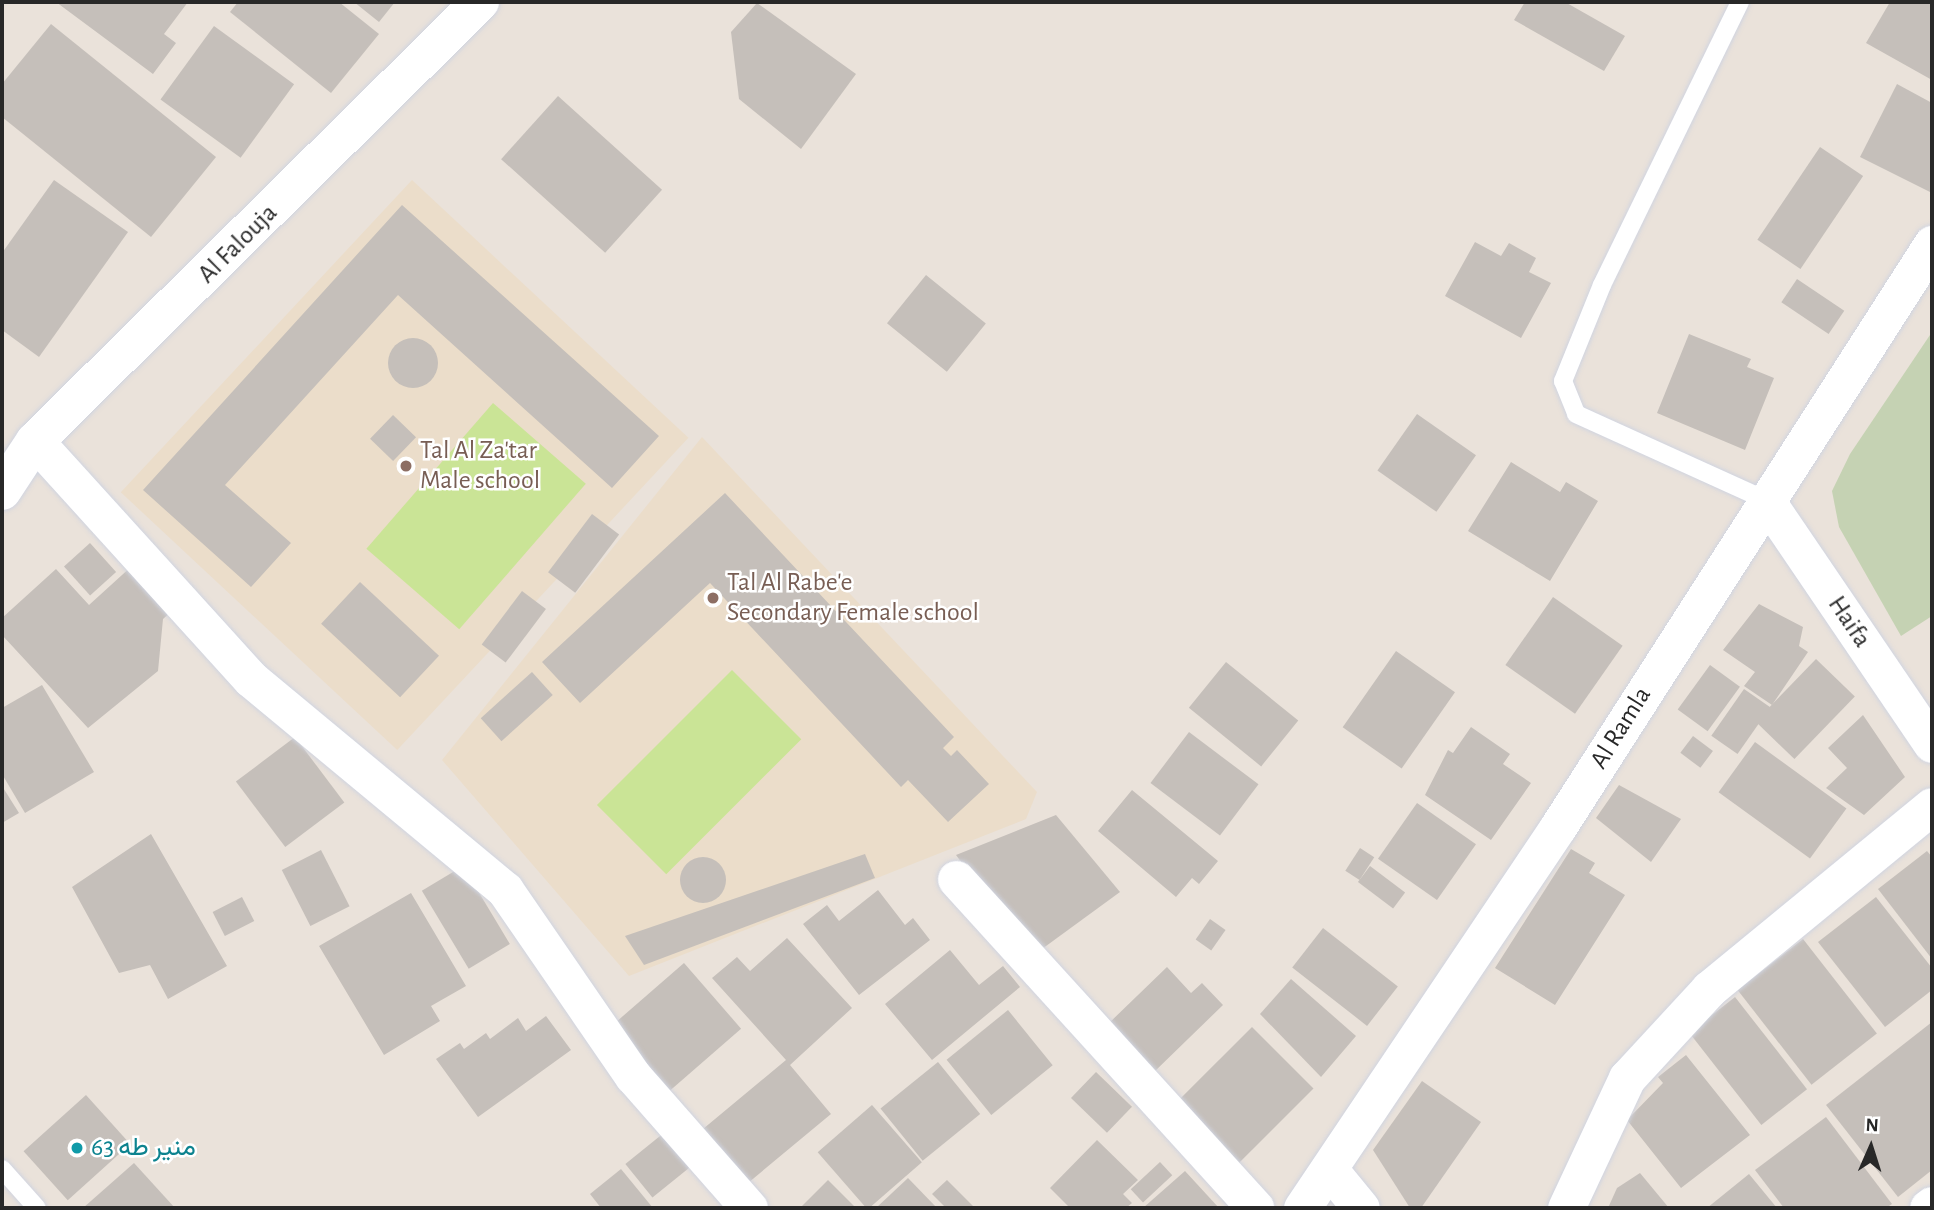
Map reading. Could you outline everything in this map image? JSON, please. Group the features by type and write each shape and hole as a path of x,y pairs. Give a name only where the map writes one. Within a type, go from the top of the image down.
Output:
{"main road":[{"name":"Al Falouja","path":"2,491 35,442 481,2"}],"street":[{"name":"Al Ramla","path":"1302,1208 1558,827 1932,244"},
{"path":"35,442 251,679 505,890 633,1076 749,1208"},
{"name":"Haifa","path":"1766,500 1932,744"},
{"path":"1566,1208 1627,1078 1709,989 1932,806"},
{"path":"956,879 1255,1208"},
{"path":"1329,1169 1361,1208"},
{"path":"1928,1208 1932,1205"}],"lane":[{"path":"1740,2 1602,285 1563,382 1576,414 1766,500"},
{"path":"2,1168 37,1208"}],"shaded area":[{"name":"Tal Al Za'tar Male school","path":"412,180 688,438 397,750 121,492"},
{"name":"Tal Al Rabe'e Secondary Female school","path":"702,437 1037,792 1026,819 629,976 442,760"}],"green space":[{"path":"1932,332 1932,616 1901,636 1839,527 1832,491 1850,454"},
{"path":"493,403 586,484 459,629 366,549"},
{"path":"732,670 801,739 666,874 597,805"}],"building":[{"path":"56,2 188,2 164,34 176,43 153,74"},
{"path":"238,2 339,2 379,34 331,93 230,12"},
{"path":"354,2 395,2 379,22"},
{"path":"1525,2 1565,2 1625,36 1604,71 1514,20"},
{"path":"1890,2 1932,2 1932,80 1866,43"},
{"path":"757,3 856,74 801,149 739,99 731,32"},
{"path":"51,24 216,157 151,237 2,117 2,84"},
{"path":"214,26 294,84 241,158 161,100"},
{"path":"1897,84 1932,103 1932,193 1860,157"},
{"path":"558,96 662,190 605,253 501,159"},
{"path":"1820,147 1863,176 1800,269 1757,240"},
{"path":"54,180 128,232 39,357 2,330 2,253"},
{"path":"402,205 659,436 612,488 398,295 225,485 291,543 251,587 143,490"},
{"path":"1475,242 1501,256 1509,243 1536,258 1529,272 1551,283 1521,338 1445,296"},
{"path":"926,275 986,323 947,372 887,323"},
{"path":"1797,279 1844,311 1829,334 1781,302"},
{"path":"1689,334 1751,359 1747,367 1774,378 1745,450 1657,413"},
{"path":"413,338 431,345 438,363 431,381 413,388 395,381 388,363 395,345"},
{"path":"1417,414 1476,455 1436,512 1377,471"},
{"path":"393,415 416,437 393,461 370,439"},
{"path":"1511,462 1560,492 1566,482 1598,501 1550,581 1468,531"},
{"path":"725,493 954,737 943,748 951,756 957,750 989,784 948,822 908,780 901,787 710,583 580,703 542,662"},
{"path":"592,514 619,534 575,593 548,572"},
{"path":"90,543 116,572 90,595 64,566"},
{"path":"133,565 174,609 163,619 158,671 88,728 2,635 2,618 56,569 89,605"},
{"path":"360,582 439,656 400,697 321,624"},
{"path":"522,591 546,609 506,663 482,645"},
{"path":"1553,597 1623,646 1575,714 1505,665"},
{"path":"1759,604 1803,627 1799,646 1808,652 1772,705 1744,686 1755,672 1723,650"},
{"path":"1396,651 1455,692 1402,768 1343,727"},
{"path":"1816,659 1855,697 1794,759 1756,722"},
{"path":"1226,662 1298,721 1261,766 1189,708"},
{"path":"1710,665 1740,687 1708,731 1678,709"},
{"path":"532,672 553,695 501,741 481,718"},
{"path":"42,685 94,772 25,813 2,774 2,708"},
{"path":"1744,689 1770,707 1738,754 1711,736"},
{"path":"1863,715 1905,777 1864,815 1826,788 1847,768 1828,748"},
{"path":"1471,727 1510,754 1503,764 1531,783 1491,840 1425,795 1448,750 1453,753"},
{"path":"1189,732 1258,784 1220,835 1150,783"},
{"path":"1693,736 1713,751 1700,768 1680,753"},
{"path":"295,737 344,802 285,847 236,782"},
{"path":"1755,742 1846,808 1810,859 1719,792"},
{"path":"1619,785 1681,819 1651,862 1596,818"},
{"path":"2,786 19,813 2,823"},
{"path":"1132,790 1218,861 1199,884 1192,878 1176,897 1098,831"},
{"path":"1417,803 1476,844 1437,900 1378,859"},
{"path":"1056,815 1120,892 1031,957 956,855"},
{"path":"151,834 227,966 168,999 150,965 119,973 72,887"},
{"path":"1360,848 1374,857 1360,880 1345,871"},
{"path":"1571,849 1595,863 1589,873 1625,895 1555,1005 1495,968"},
{"path":"321,850 350,906 310,926 282,870"},
{"path":"1927,851 1932,857 1932,959 1878,889"},
{"path":"865,854 875,878 644,965 625,936"},
{"path":"703,857 719,864 726,880 719,896 703,903 687,896 680,880 687,864"},
{"path":"463,866 510,944 469,969 422,891"},
{"path":"1370,866 1405,892 1393,908 1358,882"},
{"path":"878,890 905,925 913,918 930,940 859,995 803,924 827,905 839,921"},
{"path":"411,893 466,986 431,1006 440,1021 384,1055 319,946"},
{"path":"242,897 254,921 225,936 213,912"},
{"path":"1876,897 1932,968 1932,990 1885,1027 1818,942"},
{"path":"1210,919 1226,930 1211,950 1196,939"},
{"path":"1323,928 1398,986 1367,1026 1292,967"},
{"path":"787,938 852,1008 790,1065 831,1114 748,1183 703,1129 786,1060 712,978 737,957 750,971"},
{"path":"1803,939 1877,1034 1811,1085 1738,990"},
{"path":"950,950 979,985 1003,966 1020,987 932,1060 885,1004"},
{"path":"684,963 741,1029 669,1092 612,1026"},
{"path":"1167,967 1191,993 1202,983 1223,1005 1153,1073 1107,1025"},
{"path":"1291,979 1356,1036 1321,1077 1260,1014"},
{"path":"1735,997 1807,1089 1761,1125 1689,1033"},
{"path":"1008,1010 1053,1065 991,1115 947,1060"},
{"path":"546,1016 571,1050 478,1117 436,1059 460,1043 464,1049 486,1033 490,1039 518,1018 526,1031"},
{"path":"1932,1022 1932,1170 1898,1197 1826,1105"},
{"path":"1252,1027 1314,1089 1232,1170 1171,1108"},
{"path":"1686,1055 1750,1135 1681,1188 1627,1120 1663,1083 1658,1077"},
{"path":"938,1062 980,1114 923,1161 880,1109"},
{"path":"1096,1072 1132,1107 1107,1133 1071,1098"},
{"path":"1422,1081 1481,1122 1421,1208 1410,1208 1373,1150"},
{"name":"منير طه 63","path":"86,1095 130,1144 68,1200 24,1151"},
{"path":"872,1105 922,1162 866,1208 818,1152"},
{"path":"1826,1117 1892,1204 1886,1208 1784,1208 1755,1170"},
{"path":"665,1132 692,1165 652,1198 625,1164"},
{"path":"1097,1140 1138,1180 1123,1194 1132,1203 1126,1208 1070,1208 1050,1188"},
{"path":"1160,1162 1172,1175 1143,1202 1131,1189"},
{"path":"134,1163 175,1208 83,1208"},
{"path":"621,1169 653,1208 601,1208 590,1194"},
{"path":"1185,1171 1219,1208 1143,1208"},
{"path":"1640,1173 1669,1208 1608,1208 1617,1188"},
{"path":"1749,1174 1777,1208 1707,1208"},
{"path":"908,1178 937,1208 876,1208"},
{"path":"828,1180 856,1208 800,1208"},
{"path":"947,1180 975,1208 946,1208 932,1194"}],"place":[{"name":"Tal Al Za'tar Male school","path":"406,466"},
{"name":"Tal Al Rabe'e Secondary Female school","path":"713,598"},
{"name":"منير طه 63","path":"77,1148"}]}
